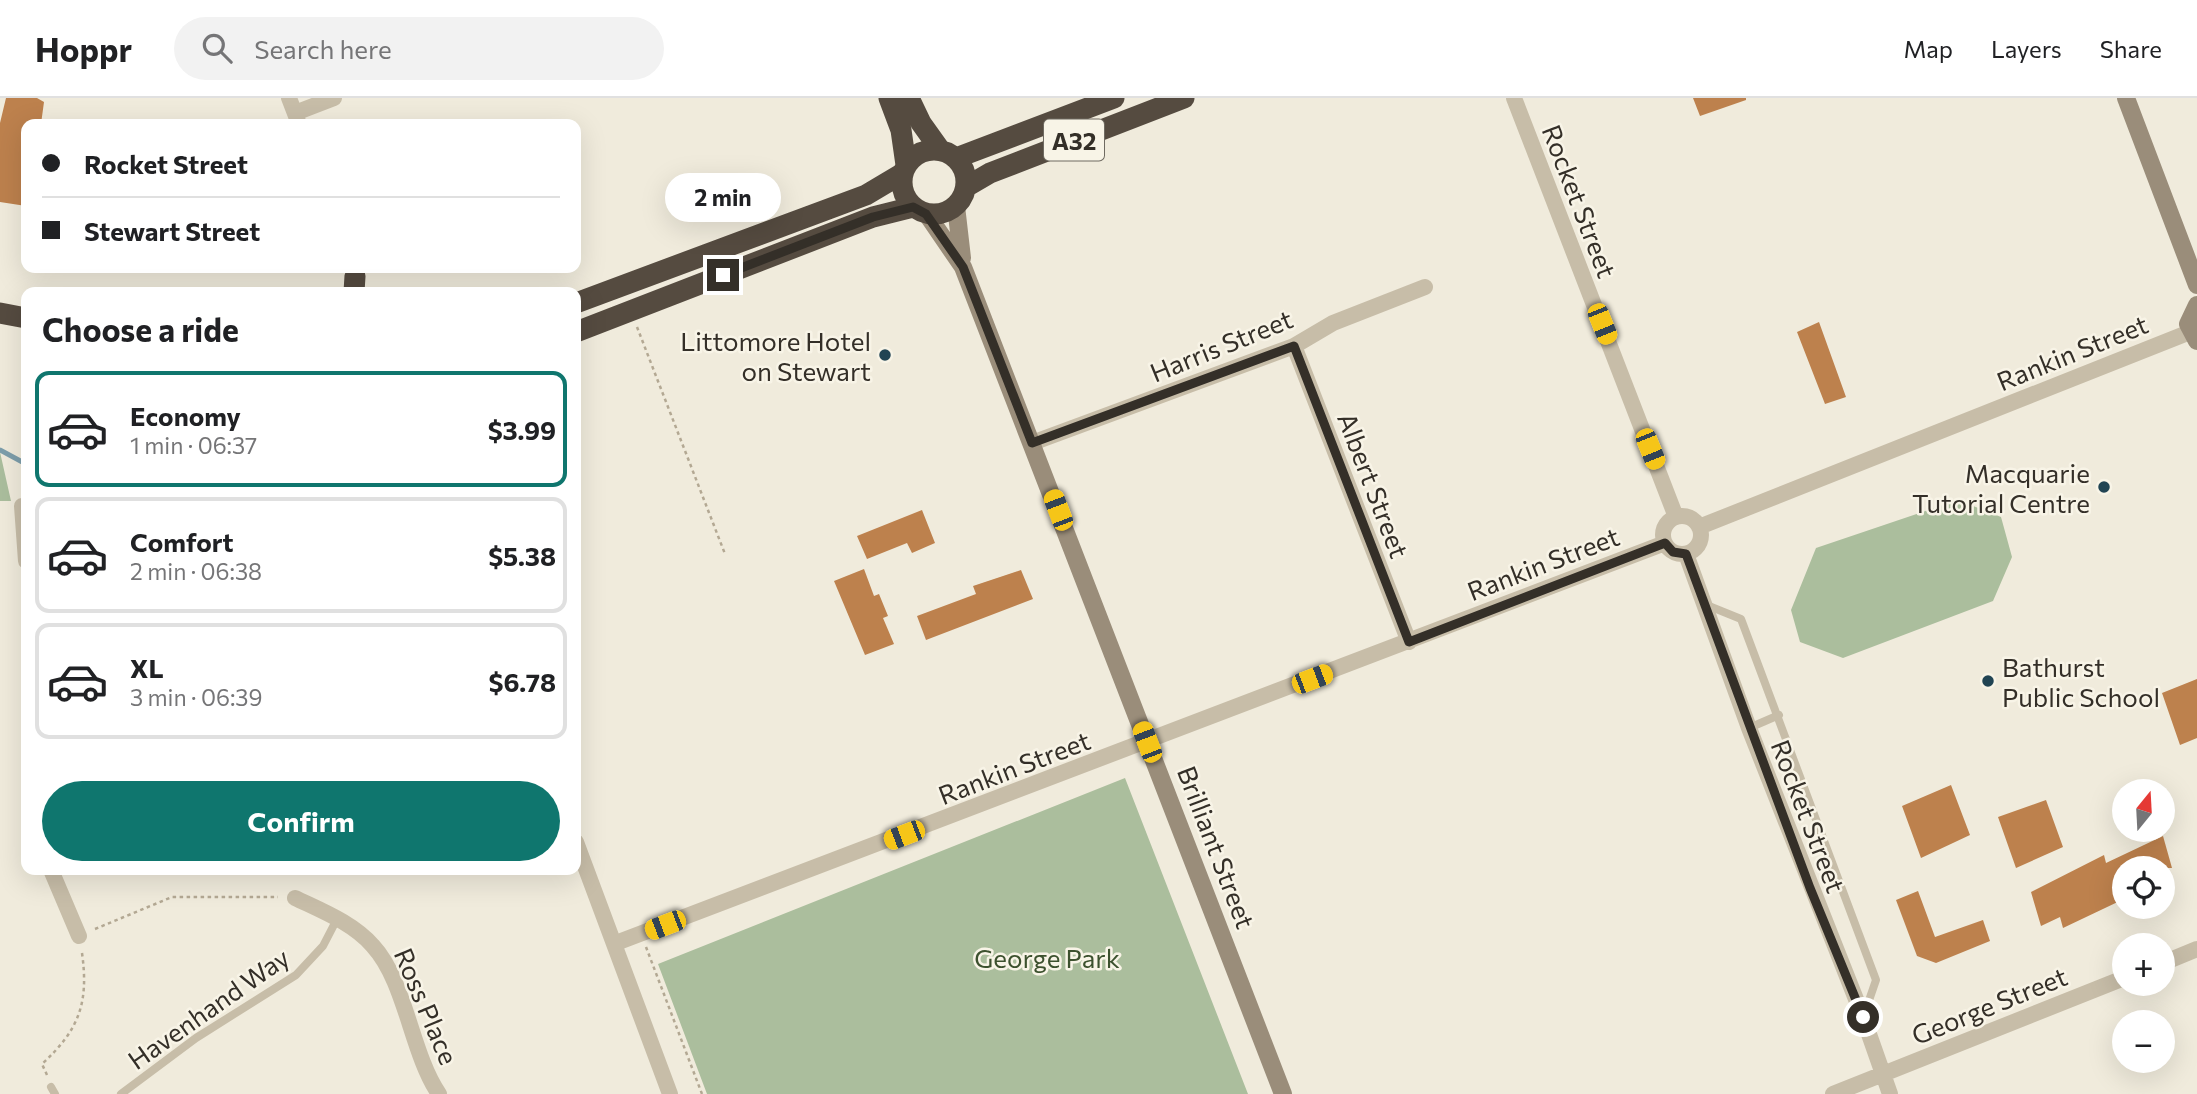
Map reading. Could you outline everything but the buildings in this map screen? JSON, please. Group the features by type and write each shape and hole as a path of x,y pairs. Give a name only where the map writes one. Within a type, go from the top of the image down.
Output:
{"highway":[{"path":"889,98 901,130 903,193 919,210"},
{"path":"909,98 921,123 965,171 961,197"},
{"name":"A32","path":"904,169 921,152 949,154 1114,98"},
{"name":"A32","path":"919,210 939,214 990,173 1184,98"},
{"path":"581,301 866,195 904,169"},
{"path":"581,330 873,217 919,210"},
{"path":"0,310 21,311"},
{"path":"0,310 21,316"}],"street":[{"path":"294,112 334,98"},
{"name":"Rocket Street","path":"1514,98 1676,517"},
{"path":"2126,98 2197,285"},
{"name":"Brilliant Street","path":"961,197 963,267"},
{"name":"Brilliant Street","path":"919,210 963,267 1283,1094"},
{"name":"Harris Street","path":"1032,443 1294,346 1333,323 1425,287"},
{"path":"2193,336 2189,317 2197,305"},
{"name":"Rankin Street","path":"1699,527 2193,336"},
{"name":"Albert Street","path":"1294,346 1409,642"},
{"path":"1676,517 1687,517 1699,527 1699,544 1686,554 1673,552 1665,543 1666,524 1676,517"},
{"name":"Rankin Street","path":"616,943 1665,543"},
{"name":"Rocket Street","path":"1686,554 1749,728 1863,1017 1890,1094"},
{"path":"581,855 670,1094"},
{"path":"56,875 79,936"},
{"name":"Ross Place","path":"295,898 358,932 382,958 439,1094"},
{"path":"2175,957 2197,949"},
{"name":"George Street","path":"1833,1094 2112,983"}],"lane":[{"path":"1704,604 1741,619 1779,715 1876,979 1863,1017"},
{"path":"1749,728 1779,715"},
{"name":"Havenhand Way","path":"121,1094 196,1038 296,975 323,946 337,919"}],"path":[{"path":"630,311 725,554"},
{"path":"53,1090 43,1064 69,1038 82,1005 84,968 79,936 172,897 295,898"},
{"path":"642,934 702,1094"}],"green space":[{"path":"0,452 11,501 0,501"},
{"path":"1958,500 2001,517 2012,557 1993,601 1843,658 1800,642 1791,610 1816,548"},
{"name":"George Park","path":"1125,778 1248,1094 707,1094 658,964"}],"waterway":[{"path":"0,450 21,461"}],"place":[{"name":"Littomore Hotel on Stewart","path":"885,355"},
{"name":"Macquarie Tutorial Centre","path":"2104,487"},
{"name":"Bathurst Public School","path":"1988,681"}],"route":[{"path":"723,275 873,217 913,207 926,214 963,267 1032,443 1294,346 1409,642 1665,543 1673,552 1686,554 1810,888 1863,1017"}]}
